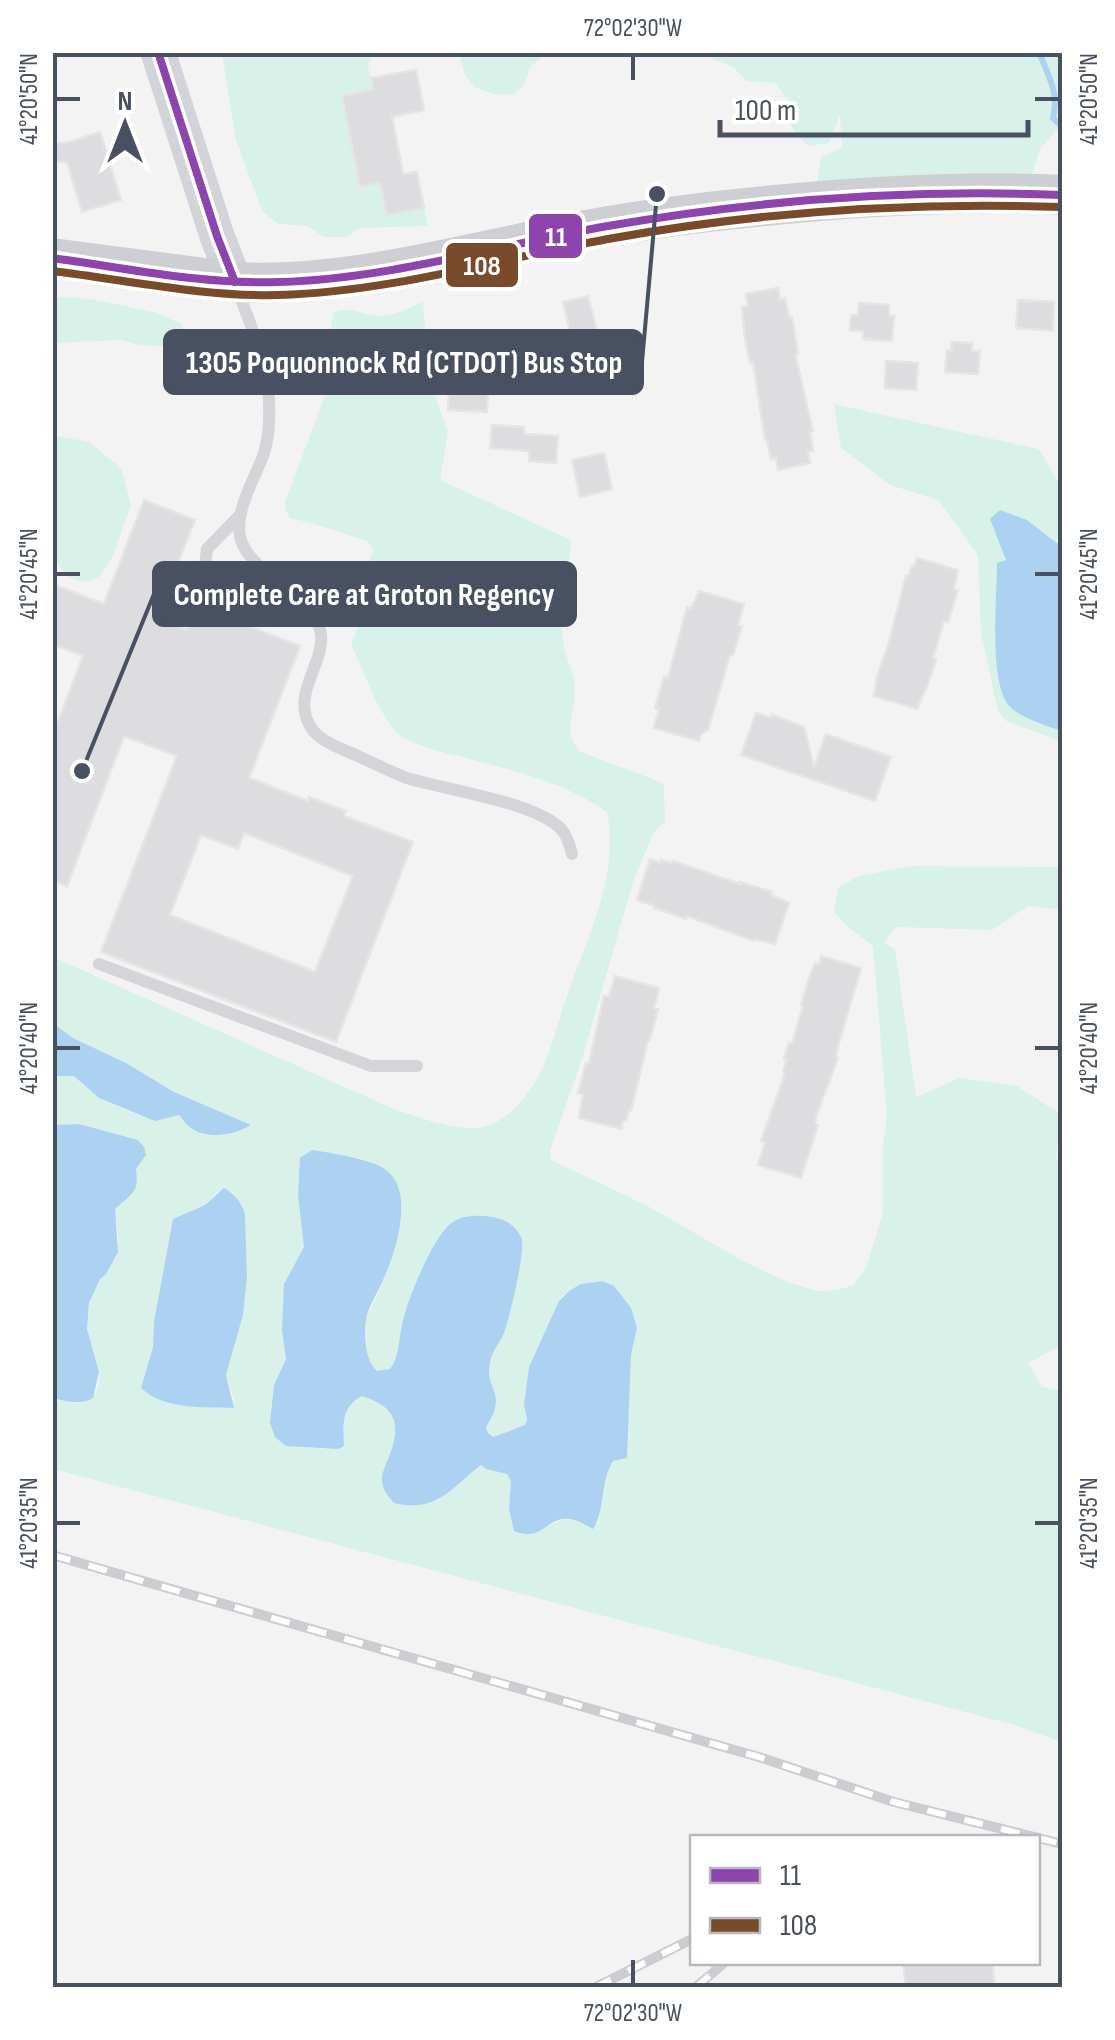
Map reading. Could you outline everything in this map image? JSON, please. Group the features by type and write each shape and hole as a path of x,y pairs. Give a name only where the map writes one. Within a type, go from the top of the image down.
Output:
{"main road":[{"path":"52,258 269,284 351,276 703,212 893,196 1062,195"}],"street":[{"path":"158,52 235,282"}],"lane":[{"path":"235,282 262,358 270,402 268,437 240,514 241,543 279,584 299,598 320,628 322,641 304,702 312,728 336,745 408,778 540,815 565,834 572,854"},
{"path":"240,514 208,549 204,572 214,586 232,595 256,595 279,584"},
{"path":"99,964 371,1066 417,1066"}],"green space":[{"path":"459,52 548,53 531,66 522,88 513,95 476,88 465,75"},
{"path":"222,53 373,53 368,67 373,89 342,96 360,186 380,183 387,215 424,208 428,226 360,228 346,237 323,237 308,226 278,224 262,211 236,140"},
{"path":"698,53 1062,53 1062,124 1040,149 1032,174 817,183 821,157 842,148 840,115 829,143 809,146 791,126 787,99 775,83 747,81 733,67"},
{"path":"53,296 91,299 153,312 182,324 185,333 178,347 122,340 53,343"},
{"path":"423,302 429,379 448,432 440,480 571,540 562,630 575,686 572,738 581,752 664,786 665,821 654,832 633,882 583,1056 550,1151 551,1160 646,1205 787,1282 818,1291 853,1285 866,1268 883,1212 887,1117 873,946 834,912 838,888 858,876 913,866 1062,867 1062,910 1028,906 992,930 896,927 884,943 895,949 916,1097 960,1078 1017,1086 1062,1115 1056,1157 1062,1165 1062,1345 1028,1363 1042,1387 1062,1391 1062,1742 1014,1725 53,1469 53,1397 87,1401 98,1385 98,1368 88,1335 89,1308 96,1286 117,1250 114,1209 134,1193 140,1161 130,1137 79,1124 53,1125 53,1076 74,1076 99,1098 141,1116 179,1115 221,1135 250,1125 174,1092 73,1038 53,1023 53,957 396,1110 445,1125 483,1127 517,1106 535,1082 599,907 609,860 607,812 559,786 427,748 396,731 380,709 351,644 373,549 367,541 290,518 286,511 285,502 335,369 330,341 334,312 348,310 383,316","holes":["333,1153 365,1160 387,1273 366,1319 367,1353 377,1371 390,1369 393,1364 410,1301 436,1243 450,1224 471,1215 502,1337 489,1367 496,1403 486,1427 493,1437 525,1425 525,1402 535,1366 557,1305 568,1292 595,1281 637,1327 631,1355 627,1457 613,1461 609,1467 598,1524 568,1519 541,1531 509,1509 511,1481 507,1474 481,1465 437,1501 382,1477 394,1439 394,1419 378,1403 362,1396 347,1411 344,1445 286,1446 274,1385 286,1359 284,1284 304,1247 298,1195","217,1192 232,1192 245,1215 247,1277 243,1315 226,1375 234,1400 141,1387 153,1347 154,1322 189,1211 205,1205"]},
{"path":"834,404 1039,449 1062,488 1062,545 1027,520 1006,560 1034,722 1062,731 1062,742 1006,721 998,711 981,633 978,555 938,500 890,485 841,448"},
{"path":"52,435 89,442 116,464 122,471 131,505 113,556 100,576 87,582 69,578 53,558"}],"water":[{"path":"1000,510 1027,520 1062,545 1062,731 1017,713 1001,690 996,655 997,563 1006,560 990,519"},
{"path":"53,1023 73,1038 174,1092 251,1125 229,1134 205,1134 189,1127 179,1115 155,1121 99,1098 74,1076 53,1076"},
{"path":"79,1124 138,1140 146,1155 136,1169 133,1192 115,1209 118,1252 89,1303 87,1329 99,1372 93,1398 79,1402 52,1397 53,1125"},
{"path":"312,1150 380,1166 395,1180 400,1192 398,1238 366,1320 368,1355 377,1371 390,1369 393,1364 414,1288 447,1227 464,1217 483,1216 505,1221 518,1232 522,1255 516,1284 506,1327 490,1362 496,1399 486,1427 493,1437 525,1425 529,1367 559,1301 569,1291 581,1284 602,1281 614,1286 631,1308 637,1328 631,1355 627,1458 613,1461 609,1469 593,1529 576,1520 562,1519 532,1534 514,1531 509,1509 511,1481 507,1474 481,1465 432,1502 394,1503 382,1478 395,1423 381,1404 362,1396 347,1411 344,1446 338,1449 286,1446 275,1437 270,1423 274,1385 286,1359 282,1330 284,1284 304,1247 298,1195 300,1158"},
{"path":"224,1188 238,1199 245,1214 247,1277 243,1315 226,1375 234,1408 173,1404 141,1388 153,1347 173,1219 205,1205"}],"building":[{"path":"416,70 424,110 392,117 403,174 417,172 424,208 387,215 380,183 360,187 342,96 373,89 371,78"},
{"path":"100,132 121,200 82,212 67,162 52,162 52,143 66,143"},
{"path":"778,288 780,300 785,298 792,317 795,354 813,431 813,451 808,452 810,463 778,470 765,440 742,307 748,306 746,294"},
{"path":"588,296 602,351 576,357 563,302"},
{"path":"1018,300 1054,302 1053,331 1016,328"},
{"path":"859,303 889,305 889,316 894,316 892,341 863,339 863,331 850,330 851,315 858,315"},
{"path":"952,342 972,343 972,351 980,351 978,374 945,372 947,350 951,351"},
{"path":"886,361 918,363 916,390 885,388"},
{"path":"450,376 489,378 487,412 448,410"},
{"path":"492,425 524,427 524,434 558,436 556,463 529,461 529,451 490,448"},
{"path":"604,453 612,489 580,497 572,460"},
{"path":"144,500 195,520 156,618 187,630 200,597 226,607 222,616 300,646 249,778 346,811 344,816 413,842 336,1042 101,952 177,756 124,736 67,886 52,880 52,719 58,721 83,656 52,644 52,584 104,604","holes":["244,833 353,876 315,972 170,915 201,835 238,849"]},
{"path":"917,558 958,570 954,589 958,590 948,622 944,621 933,658 936,660 917,709 874,696 906,576"},
{"path":"699,591 744,604 733,655 708,730 699,741 654,728 664,677 668,678 687,607 691,609"},
{"path":"756,713 804,727 814,767 826,734 891,757 875,801 741,755"},
{"path":"650,859 660,863 673,861 772,892 771,895 789,903 775,944 754,941 637,900"},
{"path":"821,956 861,968 801,1178 758,1165 765,1143 761,1141 785,1074 784,1059 789,1043 792,1044 810,975"},
{"path":"615,976 659,988 654,1008 658,1009 631,1111 621,1129 579,1118 583,1094 578,1093 604,996 609,997"},
{"path":"903,1965 992,1965 995,1988 906,1988"}],"waterway":[{"path":"1041,57 1054,94 1053,118 1062,127"}],"railway":[{"path":"52,1555 759,1757 894,1802 1026,1835"},
{"path":"1040,1838 1062,1844"},
{"path":"594,1988 690,1940"},
{"path":"695,1988 722,1965"}],"transit line":[{"name":"11","path":"158,52 235,282"},
{"name":"11","path":"52,258 223,281 321,280 403,268 608,226 721,209 891,195 1062,195"},
{"name":"108","path":"52,271 222,293 321,293 720,222 891,208 1062,207"}],"place":[{"name":"1305 Poquonnock Rd (CTDOT) Bus Stop","path":"657,194"},
{"name":"Complete Care at Groton Regency","path":"82,771"}]}
